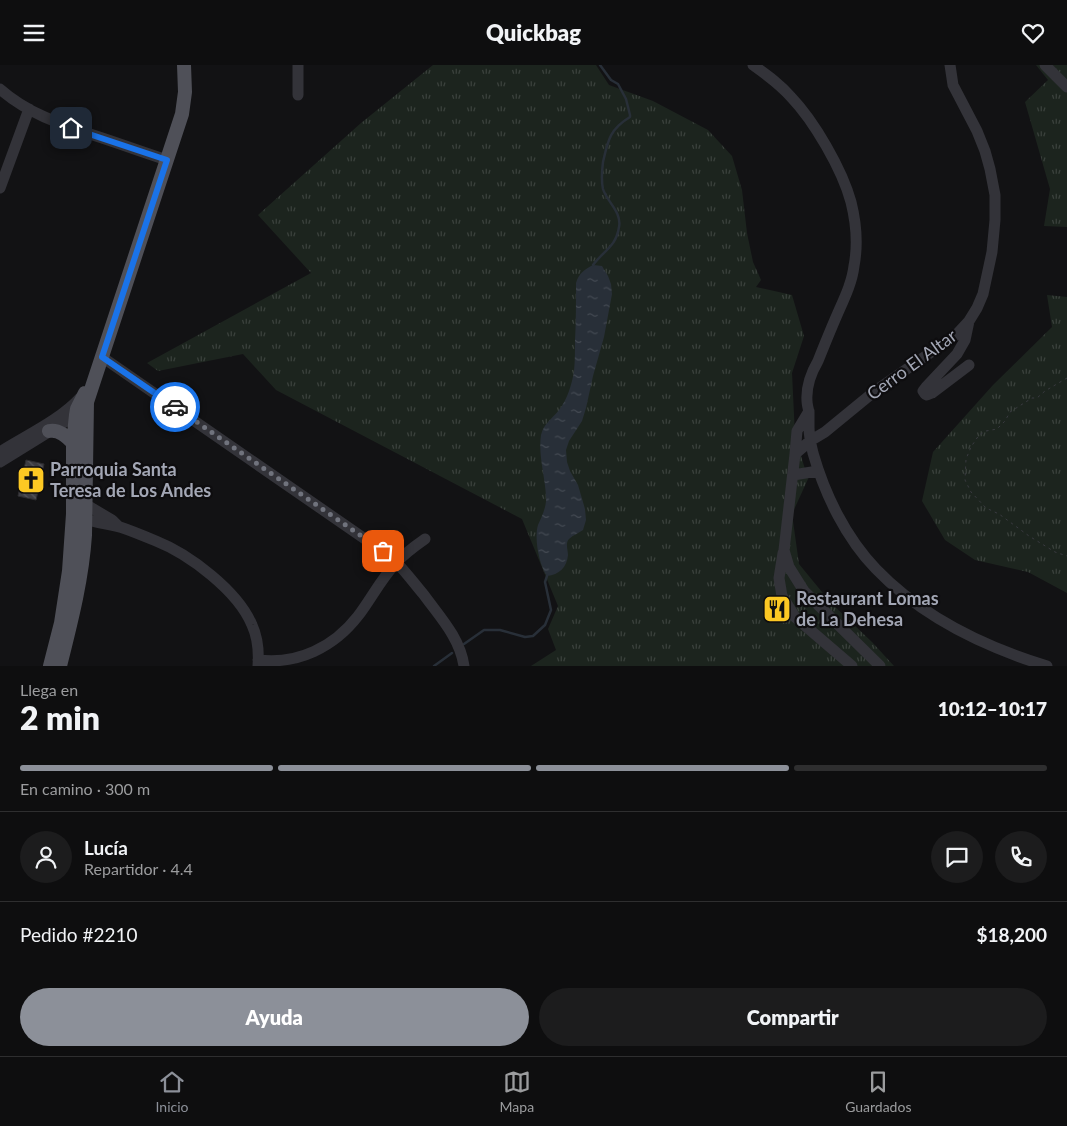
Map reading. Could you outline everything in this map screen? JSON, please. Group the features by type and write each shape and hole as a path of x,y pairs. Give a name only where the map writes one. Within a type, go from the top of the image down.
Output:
{"main road":[{"path":"60,666 81,578 84,556 79,517 74,443 77,409 88,394 102,357 182,114 185,92 184,65"},
{"path":"50,666 66,597 71,551 79,517 85,504 88,394"},
{"path":"49,431 60,432 74,443"}],"street":[{"path":"298,65 298,95"},
{"path":"754,65 772,78 791,97 819,134 842,179 852,209 856,244 851,281 818,361 812,371 808,385 807,401 810,441 818,471 831,502 861,551 876,569 916,603 952,626 997,648 1047,666"},
{"name":"Cerro El Altar","path":"795,454 881,387 956,335 969,321 983,294 988,278 992,252 995,195 986,151 953,85 950,65"},
{"path":"1045,65 1067,87"},
{"path":"0,89 28,109 54,121 167,160"},
{"path":"0,188 28,109"},
{"path":"969,321 966,340 957,354 926,387 923,391 924,394 932,393 969,365"},
{"path":"102,357 376,546 396,562 449,630 458,645 464,666"},
{"path":"1,457 88,394"},
{"path":"1,457 76,415"},
{"path":"809,415 827,427 831,426"},
{"path":"809,415 797,431 779,578 782,596 795,617 852,666"},
{"path":"793,475 818,471"},
{"path":"85,504 112,520 119,527"},
{"path":"79,517 119,527 157,541 202,568 236,599 249,617 257,641 258,663 294,659 319,649 335,639 354,621 396,562 425,539"},
{"path":"784,549 789,567 804,591 880,666"},
{"path":"784,599 802,587"}],"path":[{"path":"1067,378 1037,398 1032,397 1022,403 1010,412 997,429 986,431 979,435 966,459 965,480 971,492 986,508 999,514 1055,552 1067,556"}],"green space":[{"path":"433,65 596,65 609,85 653,101 708,130 732,156 742,190 747,233 753,262 761,280 756,287 792,295 804,336 792,373 795,436 808,479 792,514 799,564 831,603 894,666 531,666 556,650 548,629 558,606 522,519 276,390 243,354 158,371 147,363 311,273 258,215 361,123"},
{"path":"1036,65 1067,65 1067,227 1044,226 1050,189 1025,102 1048,80"},
{"path":"1047,295 1067,297 1067,593 1028,572 975,560 945,540 922,501 933,452 993,385 1052,327"}],"water":[{"path":"593,265 602,266 611,284 612,294 604,337 586,408 582,421 569,441 566,450 567,462 578,485 586,520 583,530 572,536 568,541 568,555 564,567 559,572 547,576 537,544 538,525 546,500 540,450 541,435 546,424 562,406 567,397 575,363 576,283 582,272"}],"building":[{"name":"Parroquia Santa Teresa de Los Andes","path":"26,460 44,464 36,500 18,496"}],"waterway":[{"path":"593,265 612,244 619,227 616,212 603,189 603,165 611,136 618,126 630,117 626,99 618,84 611,80 600,65"},
{"path":"464,644 484,630 500,630 525,637 533,636 545,625 551,610 545,582 547,576"},
{"path":"434,666 452,653"}],"way so far":[{"path":"175,407 383,551"}],"place":[{"name":"Parroquia Santa Teresa de Los Andes","path":"31,480"},
{"name":"Restaurant Lomas de La Dehesa","path":"777,609"}],"route":[{"path":"71,128 167,160 102,357 175,407"}]}
